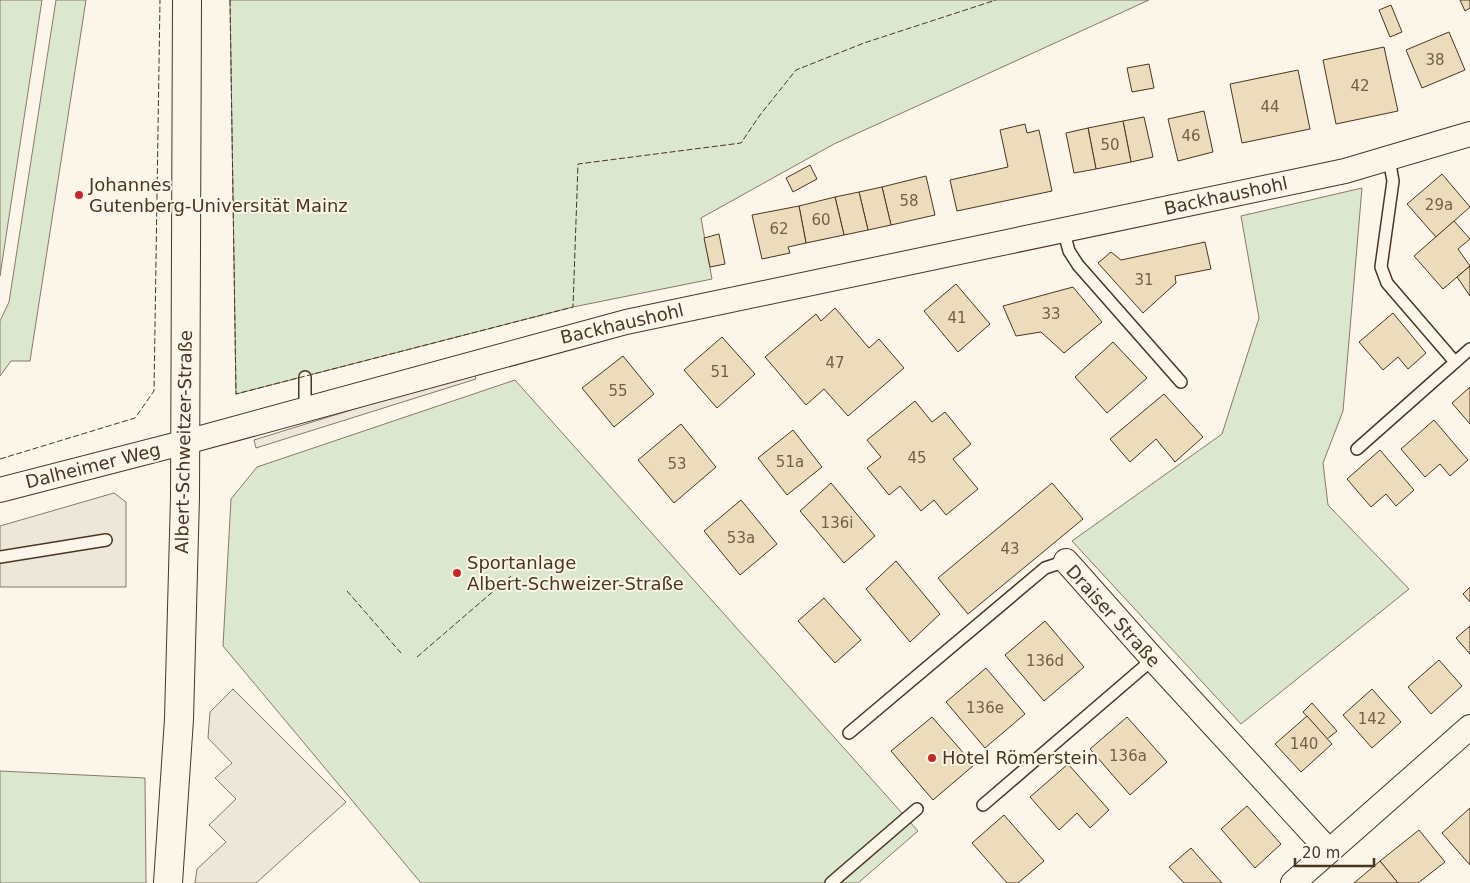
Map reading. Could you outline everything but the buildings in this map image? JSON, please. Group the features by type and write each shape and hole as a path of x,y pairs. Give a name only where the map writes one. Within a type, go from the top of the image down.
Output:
{"street":[{"name":"Albert-Schweitzer-Straße","path":"168,883 179,719 186,442 188,0"},
{"name":"Backhaushohl","path":"186,442 524,348 634,320 1345,171 1470,134"},
{"name":"Dalheimer Weg","path":"0,490 186,442"},
{"name":"Draiser Straße","path":"1066,560 1153,659 1329,851"},
{"path":"1305,879 1329,851 1470,727"}],"lane":[{"path":"1389,159 1393,181 1381,267 1382,275 1455,362"},
{"path":"1063,229 1069,251 1078,265 1181,382"},
{"path":"1357,450 1470,349"},
{"path":"304,376 306,409"},
{"path":"0,557 106,540"},
{"name":"Draiser Straße","path":"849,733 1045,568 1066,560"},
{"path":"983,805 1153,659"},
{"path":"831,883 917,809"}],"green space":[{"path":"0,0 42,0 0,276"},
{"path":"56,0 86,0 30,361 11,361 0,376 0,321 9,302"},
{"path":"230,0 1149,0 834,144 701,218 712,279 573,307 236,394"},
{"path":"1362,188 1343,411 1323,463 1328,505 1409,589 1241,724 1072,541 1222,434 1259,318 1241,216"},
{"name":"Sportanlage Albert-Schweizer-Straße","path":"515,380 918,831 858,883 421,883 223,646 231,499 257,467"},
{"path":"0,771 145,778 146,883 0,883"}],"shaded area":[{"path":"474,372 476,379 256,448 254,440"},
{"path":"114,493 126,502 126,587 0,587 0,526"},
{"path":"233,689 346,802 256,883 195,883 197,869 226,842 209,825 236,799 215,778 232,763 208,738 210,712"}],"fence":[{"path":"0,459 135,418 154,391 160,0"},
{"path":"230,0 236,394 573,307 578,164 741,143 760,115 796,70 864,43 996,0"},
{"path":"417,657 511,576"},
{"path":"347,591 401,653"}],"place":[{"name":"Johannes Gutenberg-Universität Mainz","path":"79,195"},
{"name":"Sportanlage Albert-Schweizer-Straße","path":"457,573"},
{"name":"Hotel Römerstein","path":"932,758"}]}
